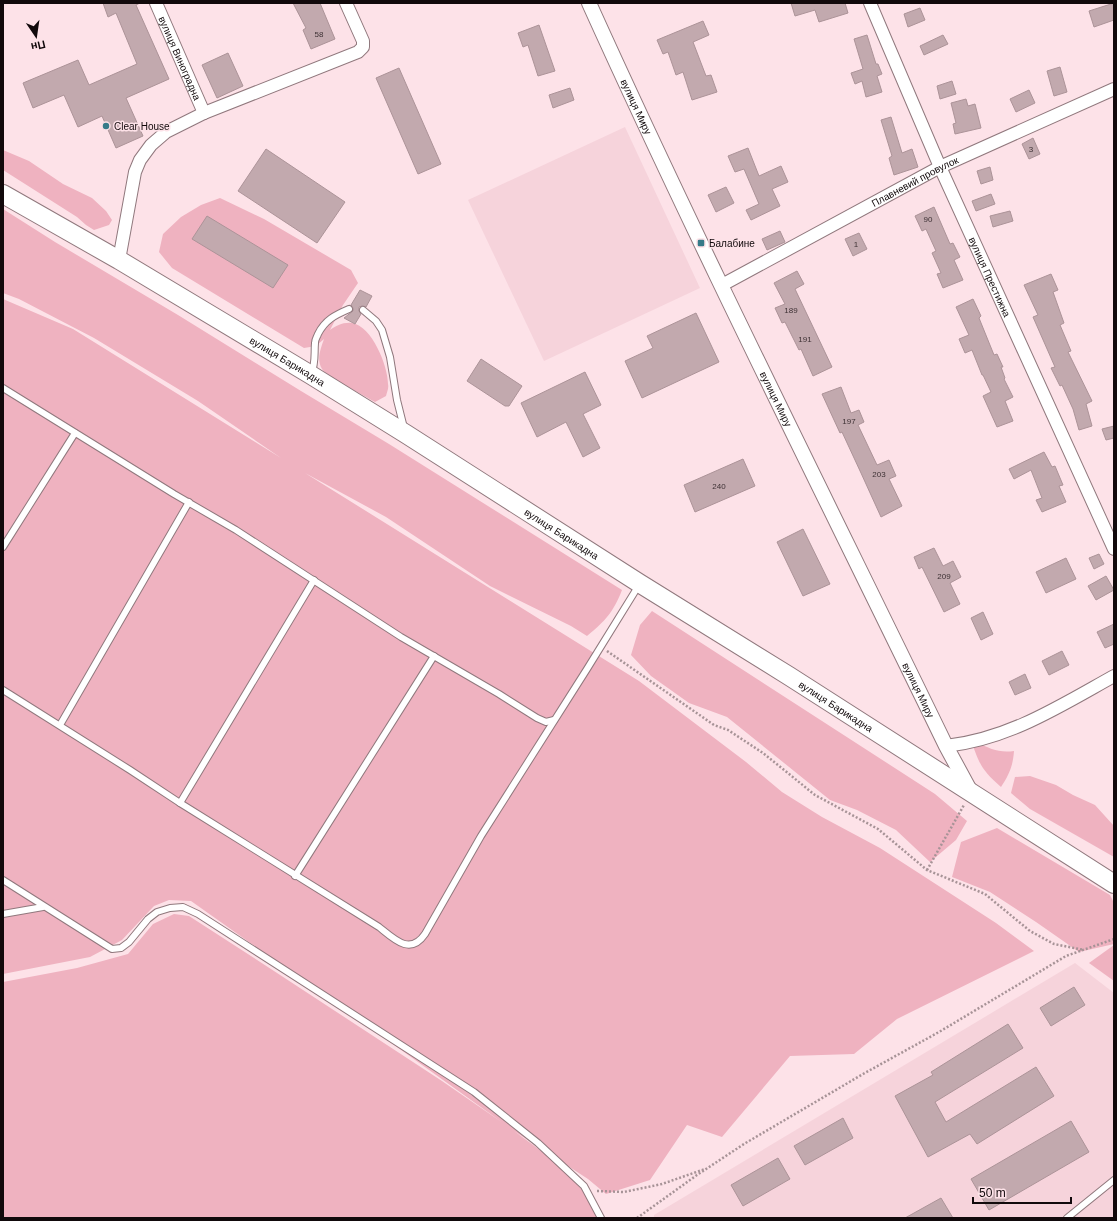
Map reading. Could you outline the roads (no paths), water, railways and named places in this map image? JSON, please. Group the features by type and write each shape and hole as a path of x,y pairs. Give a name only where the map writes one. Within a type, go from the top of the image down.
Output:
{"main road":[{"name":"вулиця Барикадна","path":"3,194 119,260 311,375 406,434 789,676 1114,884"}],"street":[{"name":"вулиця Виноградна","path":"156,3 204,113"},
{"path":"119,260 135,172 140,160 151,145 166,132 204,113 358,52 363,47 363,41 346,3"},
{"name":"вулиця Миру","path":"589,3 640,116 946,746 971,792"},
{"name":"вулиця Престижна","path":"870,3 940,167 1114,549"},
{"name":"Плавневий провулок","path":"722,285 940,167 1114,89"},
{"path":"946,746 966,744 1019,728 1114,676"}],"lane":[{"path":"311,375 314,367 315,341 321,328 335,315 349,309"},
{"path":"364,310 376,321 382,330 390,357 397,400 406,434"},
{"path":"3,388 314,580 401,637 537,718 546,722 554,720"},
{"path":"3,547 75,433"},
{"path":"60,725 189,502"},
{"path":"180,804 314,580"},
{"path":"3,690 60,725 180,804 379,927 404,945 412,944 420,941 480,836 640,583"},
{"path":"295,876 434,656"},
{"path":"3,880 112,949 121,948 129,942 157,912 170,908 183,907 198,914 474,1092 538,1144 584,1186 602,1218"},
{"path":"3,914 43,906"},
{"path":"1067,1218 1114,1180"}],"place":[{"name":"Clear House","path":"106,126"},
{"name":"Балабине","path":"701,243"}]}
